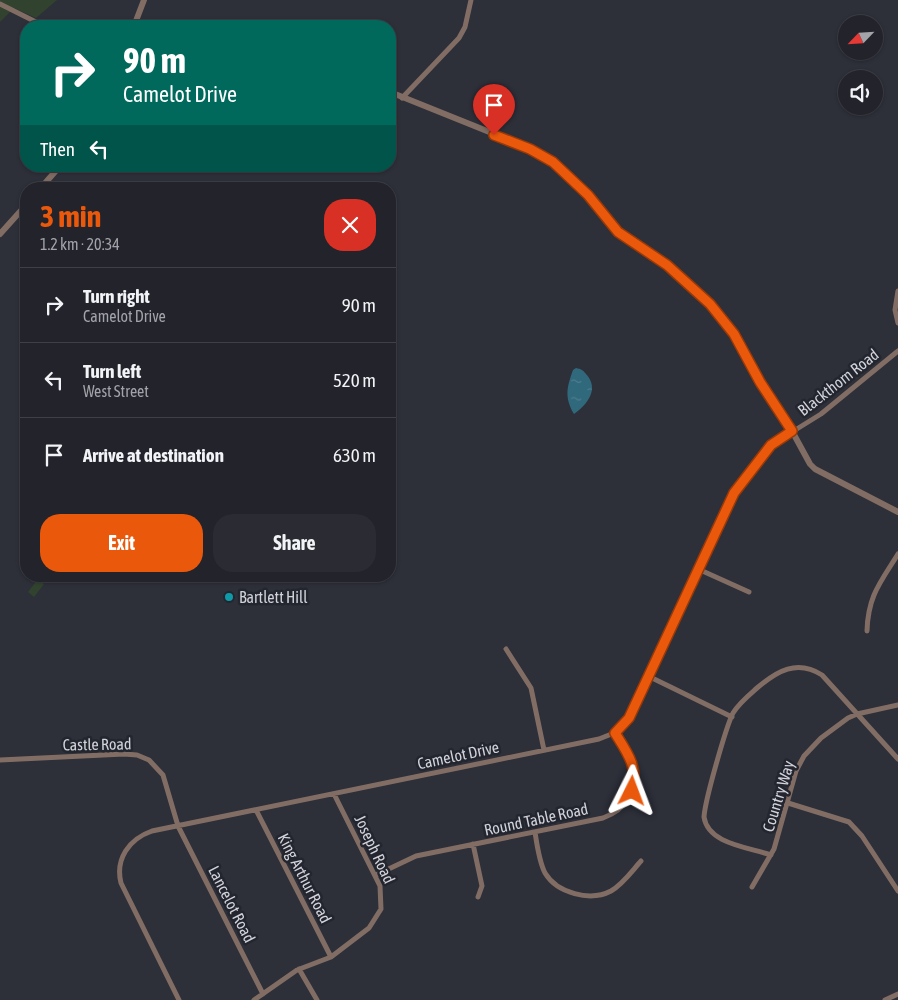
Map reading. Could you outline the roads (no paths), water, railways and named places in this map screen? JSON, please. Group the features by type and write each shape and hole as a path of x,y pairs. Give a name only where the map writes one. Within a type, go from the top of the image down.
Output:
{"street":[{"path":"136,20 144,0"},
{"path":"402,98 459,38 465,27 471,0"},
{"path":"0,4 32,20"},
{"path":"396,95 524,146 561,168 588,195 618,232 667,265 710,304 734,334 760,382 786,420 806,458 815,469 898,512"},
{"path":"46,182 55,172"},
{"path":"0,234 20,212"},
{"path":"898,291 895,310 898,323"},
{"name":"Blackthorn Road","path":"792,431 821,414 898,351"},
{"path":"615,733 629,718 734,493 771,445 792,431"},
{"path":"867,632 868,610 871,599 898,554"},
{"path":"698,569 749,592"},
{"path":"506,648 531,688 544,750"},
{"path":"771,855 717,838 709,831 705,822 705,809 732,717 744,699 774,674 798,667 811,669 822,675 898,759"},
{"path":"648,676 732,717"},
{"name":"Country Way","path":"752,887 771,855 796,771 804,756 821,738 857,714 898,706"},
{"name":"Camelot Drive","path":"179,1000 124,892 119,874 123,855 135,840 152,832 178,826 544,750 615,733"},
{"name":"Round Table Road","path":"376,875 411,858 603,818 616,812 626,803 634,785 635,771 630,757 615,733"},
{"name":"Castle Road","path":"0,760 124,754 143,757 155,764 164,774 178,826"},
{"name":"Joseph Road","path":"254,1000 299,969 331,957 369,928 378,916 382,898 376,875 334,794"},
{"path":"788,803 848,822 862,836 898,891"},
{"name":"King Arthur Road","path":"256,810 331,957"},
{"name":"Lancelot Road","path":"178,826 263,994"},
{"path":"535,832 546,873 557,886 570,892 589,895 608,892 641,861"},
{"path":"473,844 482,886 478,897"},
{"path":"299,969 317,1000"},
{"path":"885,1000 898,994"}],"water":[{"path":"576,368 581,369 590,380 592,391 587,401 574,414 569,402 568,392 573,370"}],"place":[{"name":"Bartlett Hill","path":"229,597"}]}
